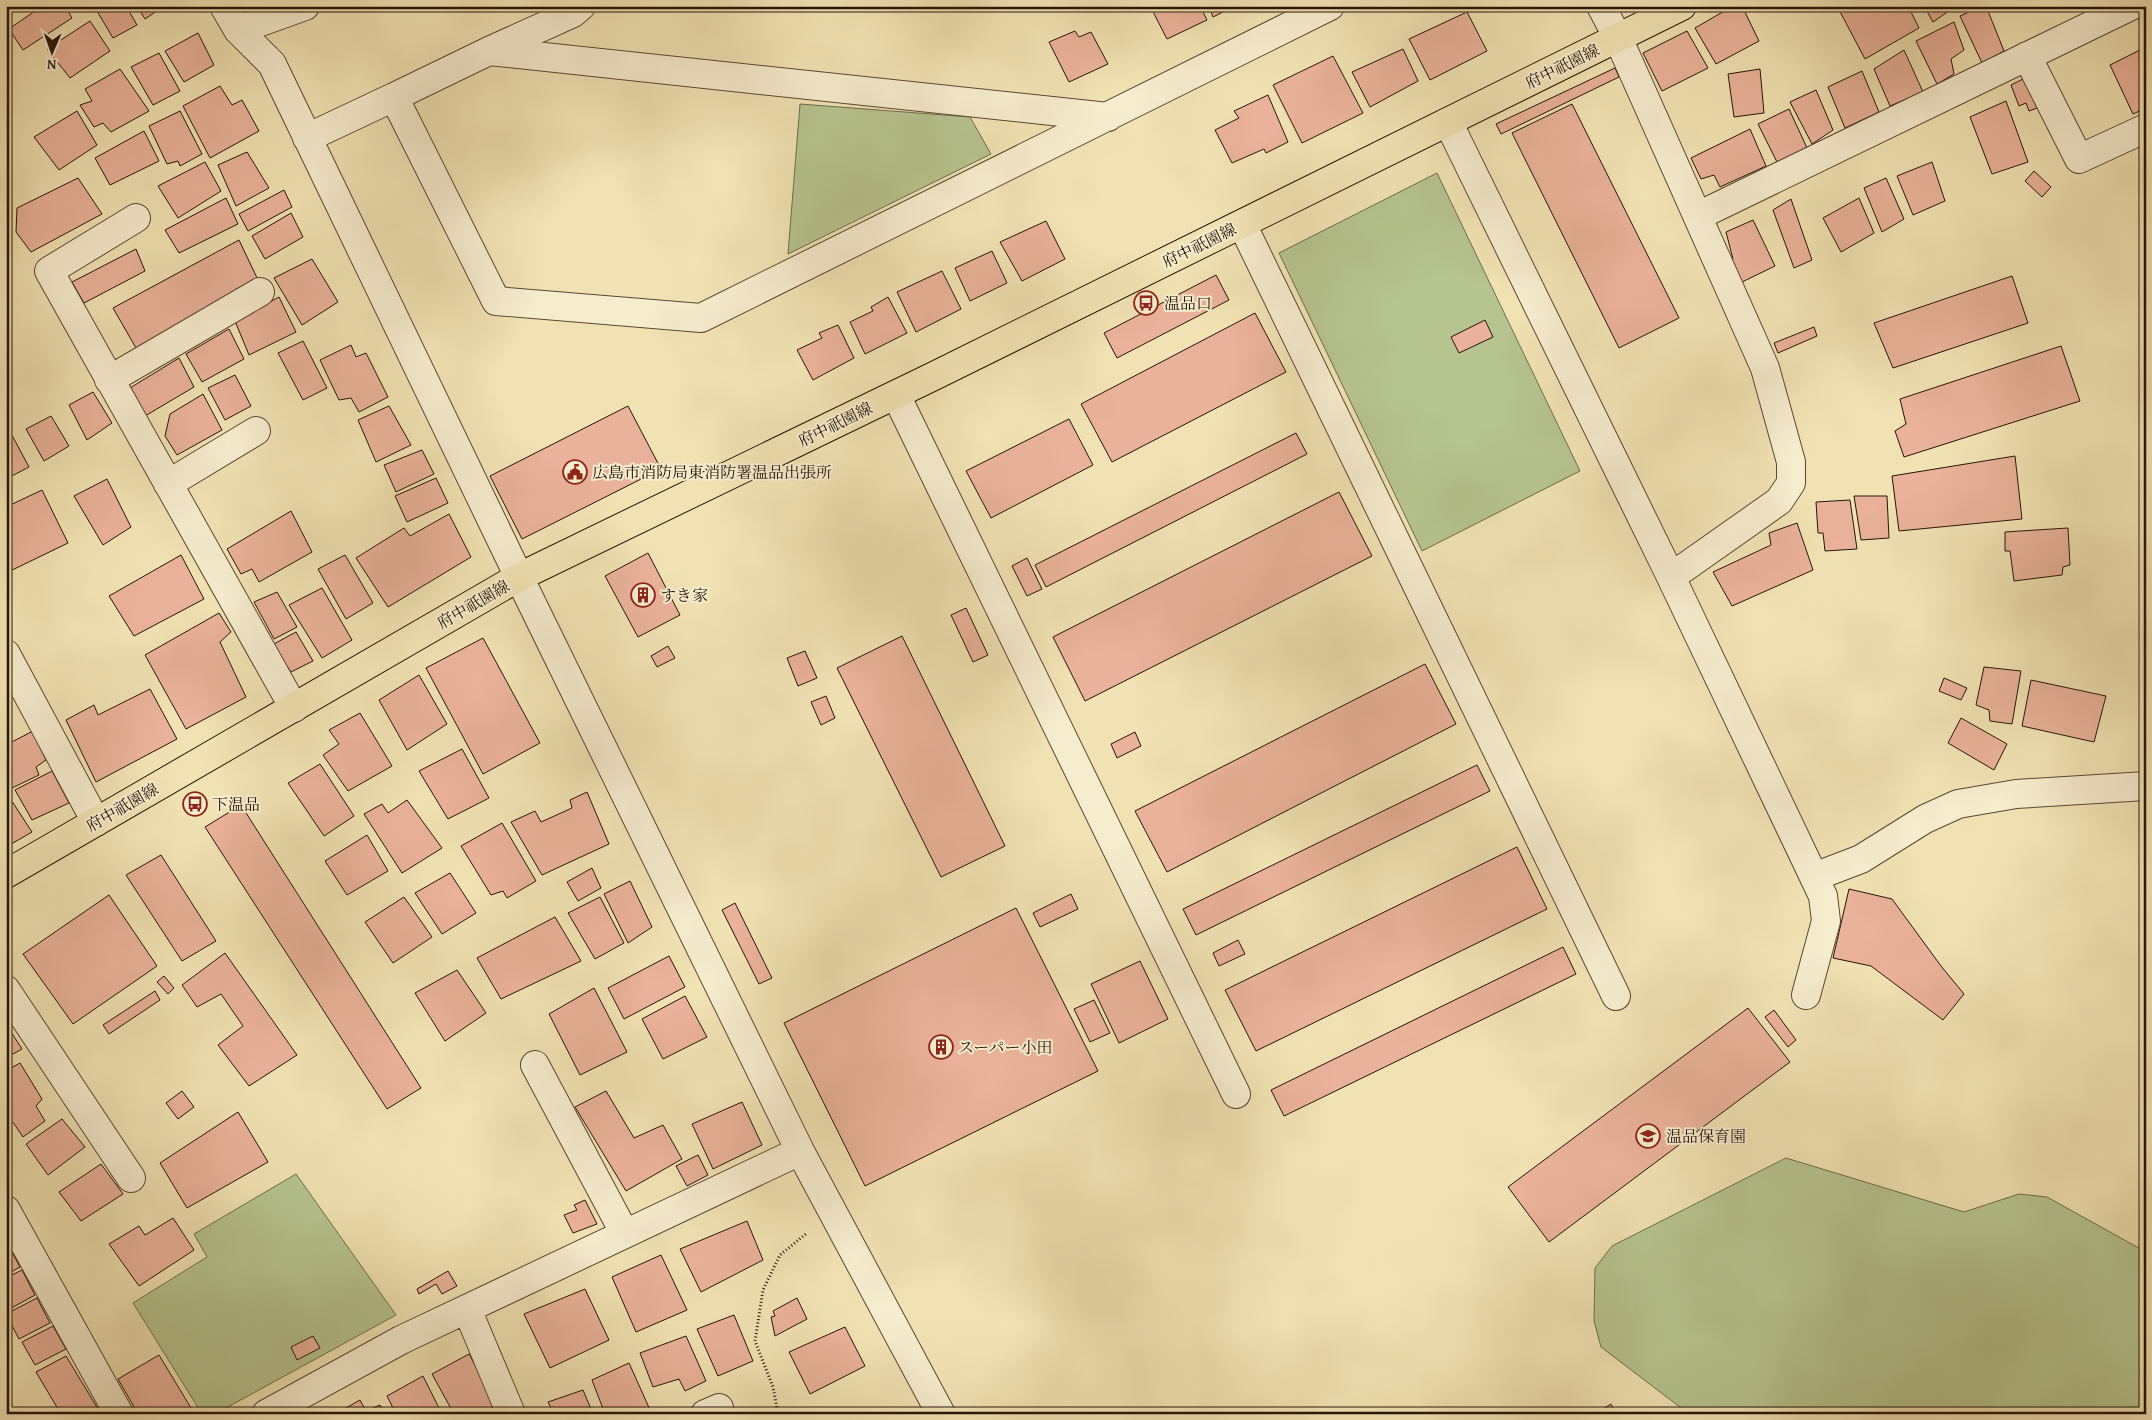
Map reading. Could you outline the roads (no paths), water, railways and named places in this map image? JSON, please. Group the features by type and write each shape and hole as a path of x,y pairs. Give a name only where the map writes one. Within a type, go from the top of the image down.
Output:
{"main road":[{"name":"府中祇園線","path":"6,874 519,577 896,395 1682,6"}],"street":[{"path":"224,6 238,30 272,64 519,577 800,1151 941,1414"},
{"path":"238,30 305,6"},
{"path":"307,138 572,13 581,6"},
{"path":"394,97 496,301 701,318 1330,6"},
{"path":"1601,6 1618,38 1766,368 1791,462 1791,483 1780,501 1670,577"},
{"path":"1698,216 2132,6"},
{"path":"489,51 1108,117"},
{"path":"2027,56 2078,159 2146,128"},
{"path":"1448,122 1823,896 1826,921 1806,995"},
{"path":"136,218 49,271 294,708"},
{"path":"1242,224 1616,996"},
{"path":"109,380 260,292"},
{"path":"896,395 1236,1094"},
{"path":"168,484 256,432"},
{"path":"6,654 96,822"},
{"path":"1814,877 1861,860 1925,818 1958,804 2016,794 2146,786"},
{"path":"6,990 131,1178"},
{"path":"535,1065 625,1234"},
{"path":"266,1414 401,1340 800,1151"},
{"path":"6,1210 119,1414"},
{"path":"467,1309 512,1414"}],"place":[{"name":"温品口","path":"1146,303"},
{"name":"広島市消防局東消防署温品出張所","path":"575,472"},
{"name":"すき家","path":"643,595"},
{"name":"下温品","path":"195,804"},
{"name":"スーパー小田","path":"941,1047"},
{"name":"温品保育園","path":"1648,1136"}]}
